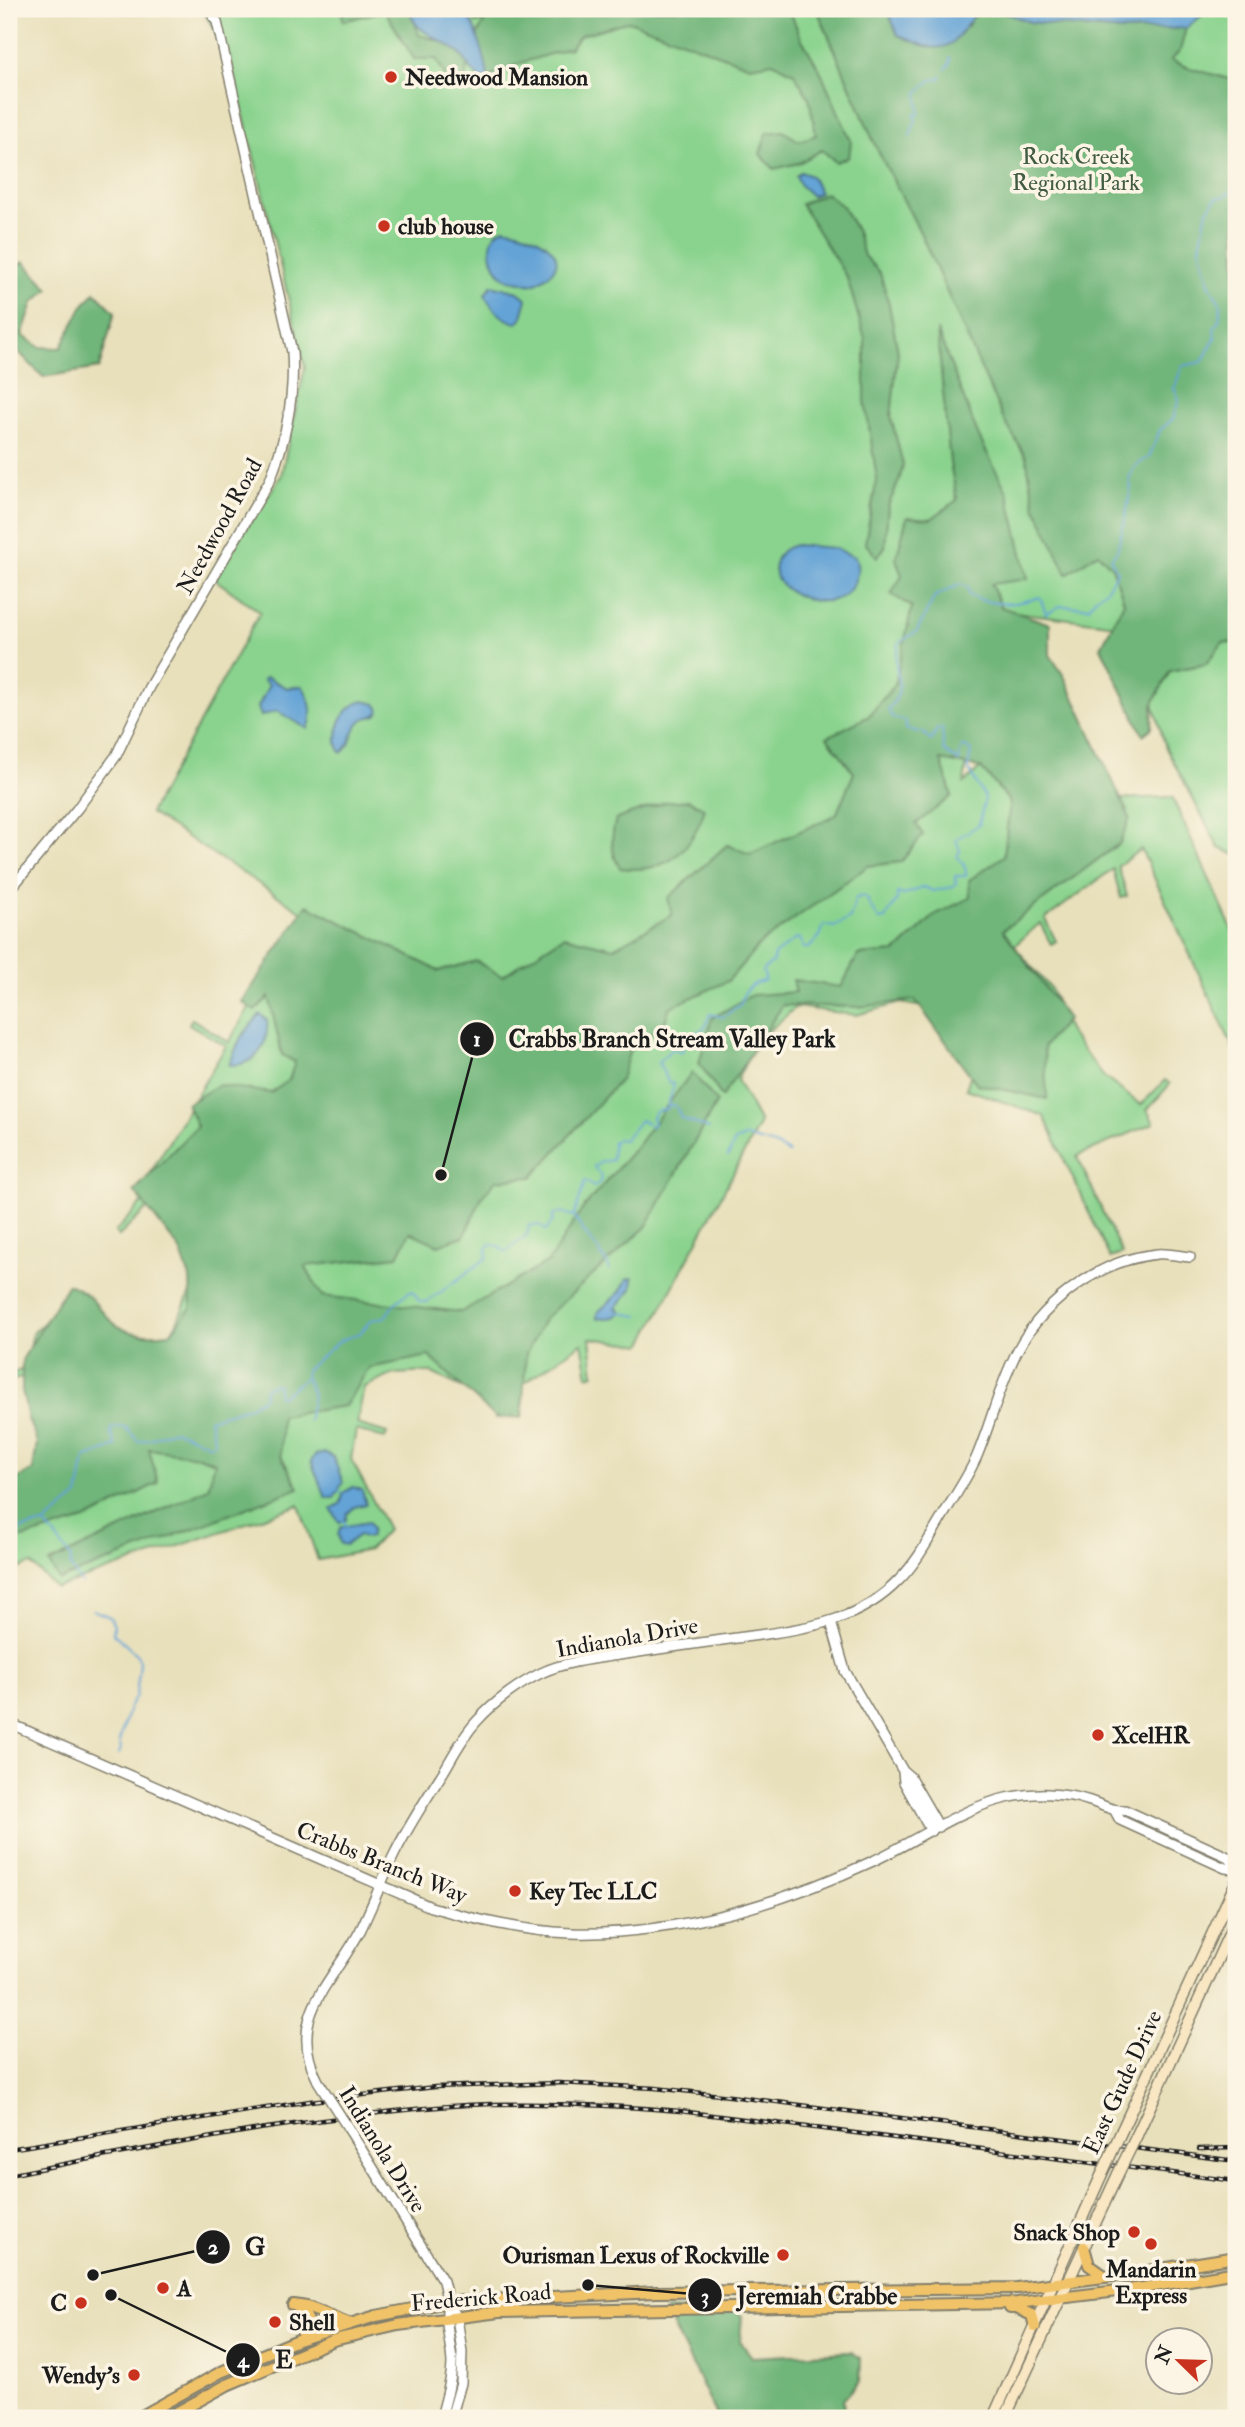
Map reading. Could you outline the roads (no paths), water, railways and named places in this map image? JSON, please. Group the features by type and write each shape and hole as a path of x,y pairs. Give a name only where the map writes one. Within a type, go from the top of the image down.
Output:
{"main road":[{"name":"East Gude Drive","path":"993,2418 1236,1882"},
{"name":"East Gude Drive","path":"1005,2418 1236,1919"},
{"path":"1084,2247 1089,2265 1107,2277"},
{"name":"Frederick Road","path":"138,2418 221,2372 301,2339 348,2323 448,2302 657,2291 972,2289 1053,2284 1236,2257"},
{"name":"Frederick Road","path":"167,2418 228,2385 334,2340 398,2325 513,2311 1046,2300 1143,2288 1236,2272"},
{"path":"994,2303 1030,2314 1034,2318 1035,2327"},
{"path":"301,2339 308,2321 304,2313 293,2305 307,2307 348,2323"}],"street":[{"name":"Needwood Road","path":"9,891 78,809 116,756 149,687 270,480 280,455 294,379 292,352 218,22 209,9"},
{"name":"Indianola Drive","path":"448,2302 443,2281 318,2081 307,2055 305,2042 309,2016 316,2000 353,1944 401,1842 460,1743 478,1720 499,1701 543,1672 615,1656 831,1622 876,1600 898,1581 916,1560 975,1461 1012,1361 1024,1338 1059,1300 1082,1282 1136,1258 1159,1254 1190,1257"},
{"path":"831,1622 845,1671 903,1772 910,1777 935,1829"},
{"name":"Crabbs Branch Way","path":"9,1723 431,1907 484,1922 570,1933 633,1930 694,1920 762,1903 831,1880 978,1807 1025,1795 1063,1795 1090,1801 1115,1811 1125,1810 1228,1857 1236,1867"},
{"path":"448,2302 463,2368 451,2418"},
{"path":"441,2418 452,2374 451,2318"}],"water":[{"path":"449,7 465,13 479,40 488,78 479,78 455,50 417,25 410,9"},
{"path":"887,9 992,9 976,14 956,40 938,48 898,35"},
{"path":"994,9 1210,9 1186,28 1123,31 1030,22"},
{"path":"801,172 811,176 820,192 812,196 800,185 796,176"},
{"path":"504,228 529,235 550,248 556,256 556,264 550,274 530,285 509,280 500,273 493,260 491,245 497,232"},
{"path":"492,285 518,292 527,299 522,317 517,323 502,316 490,304 485,294"},
{"path":"796,545 834,548 855,557 855,581 843,597 831,601 803,598 780,583 775,573 776,561 783,550"},
{"path":"266,677 287,688 302,686 311,707 308,729 277,711 261,716 258,707 269,685 263,680"},
{"path":"363,701 376,704 380,710 358,724 341,753 337,738 340,722 349,709"},
{"path":"260,1014 267,1020 267,1029 259,1053 247,1062 229,1065 240,1039"},
{"path":"633,1278 632,1289 616,1308 620,1313 615,1317 597,1319 597,1313 620,1292 627,1279"},
{"path":"326,1453 333,1457 343,1482 334,1498 326,1498 311,1461 315,1455"},
{"path":"353,1487 362,1490 366,1504 355,1507 347,1514 346,1520 339,1522 331,1509 341,1503 343,1493"},
{"path":"368,1522 372,1529 370,1537 359,1535 346,1545 340,1544 338,1533 341,1527"}],"waterway":[{"path":"946,69 950,57"},
{"path":"910,136 916,120 914,115 919,114 918,92 931,80 941,76"},
{"path":"9,1539 21,1529 44,1524 78,1496 85,1458 116,1446 110,1431 113,1428 125,1427 138,1441 174,1430 211,1445 215,1442 209,1419 248,1407 263,1398 265,1388 274,1384 278,1385 278,1396 282,1396 305,1378 306,1370 339,1341 360,1333 371,1320 385,1317 395,1303 410,1291 420,1302 427,1302 487,1258 490,1244 506,1252 527,1235 529,1225 539,1225 546,1230 553,1221 553,1215 561,1212 574,1216 585,1181 594,1187 600,1182 601,1176 594,1167 601,1162 612,1160 613,1142 624,1140 640,1120 651,1126 654,1124 652,1117 657,1111 667,1109 674,1084 668,1081 658,1062 676,1045 676,1051 681,1053 681,1034 686,1031 693,1035 705,1027 710,1014 723,1017 741,1004 748,989 764,981 762,971 773,962 774,955 797,938 801,940 803,948 809,948 820,936 824,925 834,927 850,918 856,898 863,896 868,899 880,920 885,919 897,900 897,893 904,895 924,887 933,891 953,887 956,883 955,876 966,876 964,865 957,856 960,851 956,839 979,825 985,798 968,768 971,751 964,746 960,751 959,762 944,751 942,728 938,728 931,741 924,733 906,729 906,721 893,718 888,709 894,703 898,691 896,660 899,643 917,631 935,596 961,584 968,587 969,595 987,602 1013,603 1040,597 1046,614 1060,606 1089,607 1096,597 1106,590 1117,572 1111,559 1117,550 1125,519 1131,487 1129,479 1134,467 1149,457 1160,430 1173,419 1179,399 1174,389 1182,366 1202,362 1215,338 1214,328 1219,320 1221,305 1209,283 1200,247 1207,210 1216,198 1225,196 1236,188"},
{"path":"668,1105 676,1106 681,1118 709,1129"},
{"path":"728,1156 735,1141 745,1137 774,1145 789,1153"},
{"path":"574,1216 610,1270"},
{"path":"620,1313 639,1316"},
{"path":"306,1379 313,1395 308,1421"},
{"path":"338,1490 343,1493"},
{"path":"343,1520 346,1525"},
{"path":"45,1524 71,1557 70,1566 82,1584"},
{"path":"93,1610 110,1617 114,1626 113,1633 137,1655 140,1663 136,1696 129,1708 119,1742 119,1755"}],"railway":[{"path":"9,2149 310,2101 435,2087 559,2083 655,2088 730,2096 1236,2161"},
{"path":"9,2175 260,2129 389,2112 467,2105 520,2104 680,2111 1236,2181"},
{"path":"1199,2149 1236,2148"}],"place":[{"name":"Needwood Mansion","path":"391,77"},
{"name":"club house","path":"384,226"},
{"name":"Crabbs Branch Stream Valley Park","path":"441,1175"},
{"name":"XcelHR","path":"1098,1735"},
{"name":"Key Tec LLC","path":"515,1891"},
{"name":"Snack Shop","path":"1134,2232"},
{"name":"Mandarin Express","path":"1151,2244"},
{"name":"Ourisman Lexus of Rockville","path":"783,2255"},
{"name":"G","path":"93,2275"},
{"name":"Jeremiah Crabbe","path":"588,2285"},
{"name":"A","path":"163,2288"},
{"name":"E","path":"111,2295"},
{"name":"C","path":"81,2303"},
{"name":"Shell","path":"275,2322"},
{"name":"Wendy's","path":"134,2375"}],"park label":[{"name":"Rock Creek Regional Park","path":"1076,169"}]}
